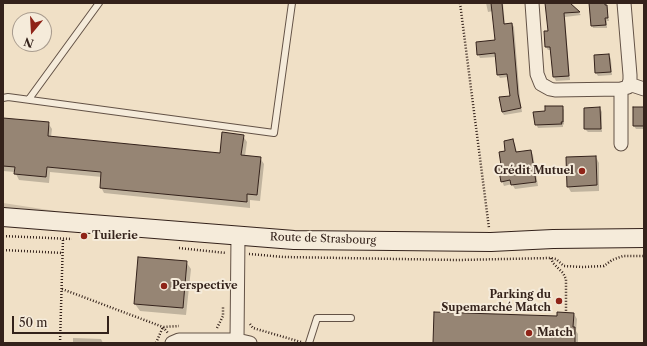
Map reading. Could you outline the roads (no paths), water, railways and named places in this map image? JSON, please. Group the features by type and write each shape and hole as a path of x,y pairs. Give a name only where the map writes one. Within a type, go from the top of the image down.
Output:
{"main road":[{"name":"Route de Strasbourg","path":"3,217 294,240 491,242 554,239 644,238"}],"street":[{"path":"532,3 537,74 541,84 555,90 625,87 644,89"},
{"path":"621,144 625,87 630,75 624,3"},
{"path":"237,340 238,236"},
{"path":"173,342 183,339 237,340 250,343"}],"lane":[{"path":"29,99 99,3"},
{"path":"3,98 8,96 274,133 292,3"},
{"path":"309,343 317,318 351,318"}],"place":[{"name":"Crédit Mutuel","path":"582,171"},
{"name":"Tuilerie","path":"84,236"},
{"name":"Perspective","path":"164,286"},
{"name":"Parking du Supemarché Match","path":"559,301"},
{"name":"Match","path":"529,333"}]}
